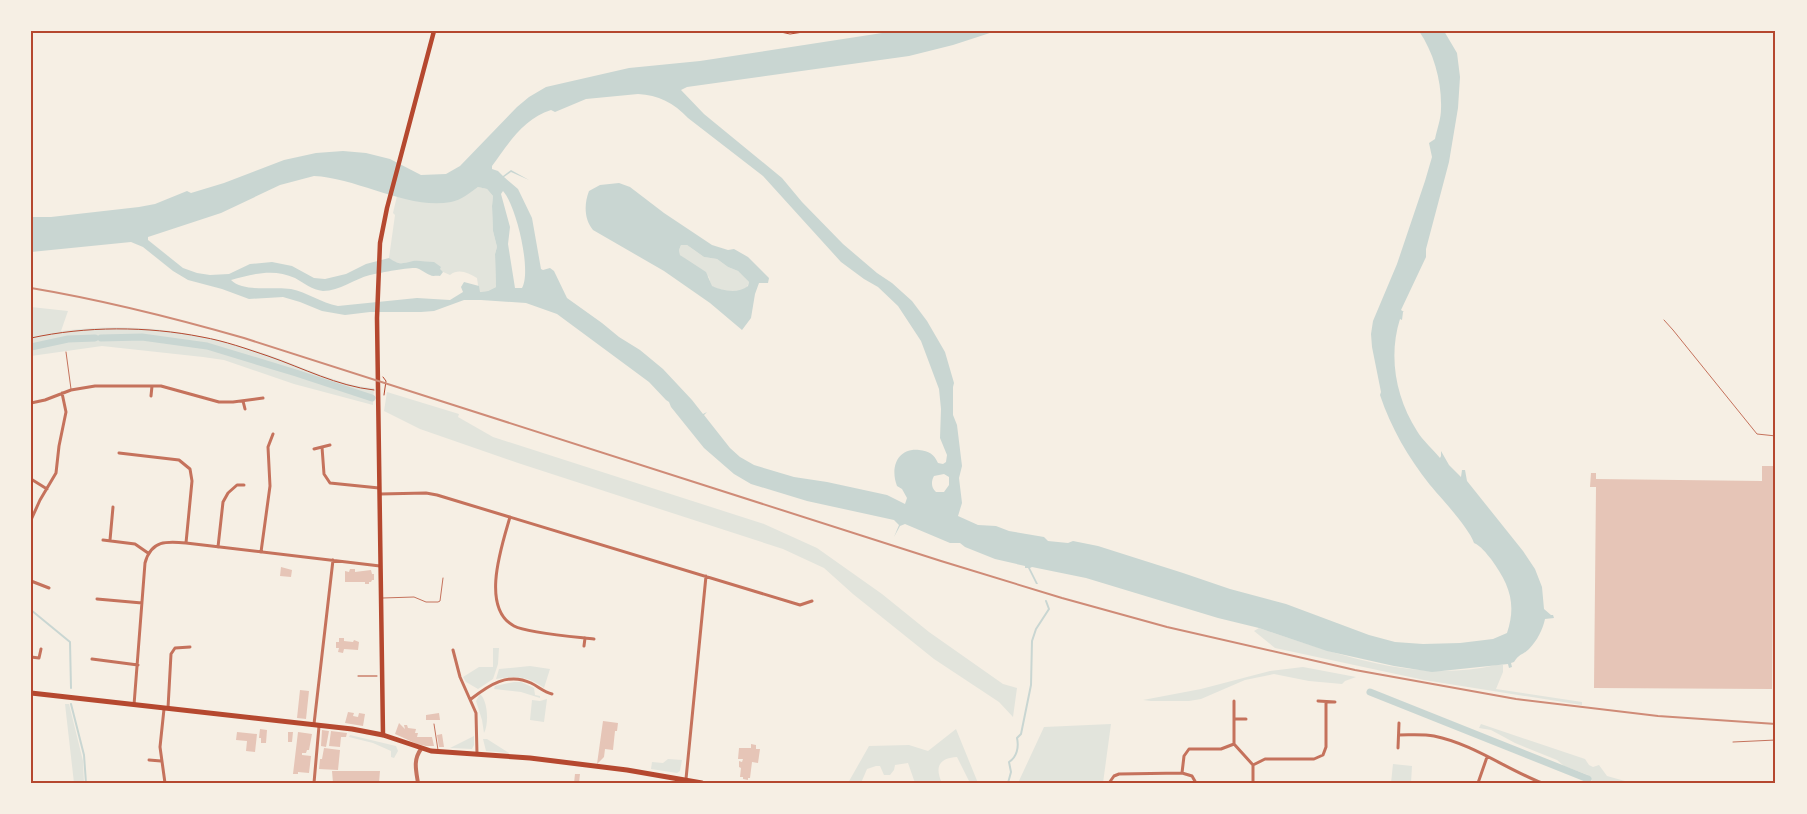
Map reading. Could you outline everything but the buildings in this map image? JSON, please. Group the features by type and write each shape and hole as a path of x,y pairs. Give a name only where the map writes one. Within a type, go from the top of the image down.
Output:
{"main road":[{"path":"383,735 377,391 379,379 379,255 382,228 434,31"},
{"path":"31,693 317,725 383,735 421,749 438,752 530,758 627,770 702,783"}],"street":[{"path":"31,403 71,390 95,386 152,386 175,389 219,402 263,398"},
{"path":"151,396 152,386"},
{"path":"31,520 57,469 60,440 66,412 62,393"},
{"path":"243,401 245,409"},
{"path":"262,552 270,486 268,447 273,434"},
{"path":"314,448 330,445"},
{"path":"322,447 324,474 330,483 379,491 430,493 800,605 812,601"},
{"path":"119,453 179,460 190,469 192,481 186,543"},
{"path":"31,479 47,489"},
{"path":"218,547 223,502 228,493 237,485 244,485"},
{"path":"110,540 113,507"},
{"path":"510,518 495,572 498,604 502,614 508,622 520,628 594,639"},
{"path":"103,540 135,544 148,553"},
{"path":"134,705 145,563 148,553 154,547 163,543 186,543 380,566"},
{"path":"314,783 317,725 333,560"},
{"path":"686,780 706,576"},
{"path":"31,581 49,588"},
{"path":"97,599 142,603"},
{"path":"584,646 585,638"},
{"path":"165,783 160,747 171,654 175,648 190,647"},
{"path":"31,657 39,658 40,649"},
{"path":"453,650 460,677 471,700 477,722 477,755"},
{"path":"92,659 138,665"},
{"path":"471,700 494,683 517,679 534,684 545,692 552,694"},
{"path":"1318,701 1335,702"},
{"path":"1234,702 1234,744 1253,765 1253,783"},
{"path":"1253,765 1264,759 1314,759 1323,755 1326,747 1326,702"},
{"path":"1234,719 1246,719"},
{"path":"1398,748 1400,723"},
{"path":"1399,736 1434,736 1487,756 1539,782"},
{"path":"1182,773 1184,756 1189,749 1222,749 1234,744"},
{"path":"418,783 415,764 416,756 421,749"},
{"path":"1478,783 1487,756"},
{"path":"149,760 161,761"},
{"path":"1109,783 1114,776 1120,774 1182,773 1192,776 1196,783"}],"lane":[{"path":"1664,320 1757,434 1776,436"},
{"path":"66,352 71,390"},
{"path":"380,598 414,597 426,602 438,602 440,601 443,578"},
{"path":"434,724 438,752"},
{"path":"1732,742 1776,740"}],"path":[{"path":"776,31 790,34 810,31"},
{"path":"31,338 59,333 109,330 137,330 202,337 270,357 358,388 377,391"},
{"path":"385,392 386,381"},
{"path":"358,676 382,676"}],"shaded area":[{"path":"895,31 996,31 953,45 909,56 687,87 681,90 704,114 782,178 802,202 843,244 912,301 927,321 945,352 954,383 953,415 957,425 962,466 959,478 962,503 958,516 978,525 996,526 1009,531 1044,537 1048,541 1068,543 1073,541 1098,546 1230,589 1286,604 1369,635 1395,642 1423,644 1460,643 1493,639 1507,633 1511,612 1510,594 1507,585 1491,559 1474,543 1461,521 1430,485 1407,453 1395,431 1380,395 1371,334 1373,321 1397,264 1425,181 1432,157 1429,143 1435,139 1440,116 1441,99 1436,68 1429,49 1419,31 1444,31 1457,53 1460,77 1458,108 1449,162 1426,249 1426,257 1401,310 1404,312 1396,333 1396,377 1404,405 1417,431 1440,458 1441,451 1449,465 1461,477 1462,470 1465,470 1467,481 1523,551 1535,569 1542,587 1544,609 1553,615 1554,618 1545,619 1535,642 1527,651 1511,663 1512,667 1509,668 1508,664 1432,672 1394,666 1327,651 1259,628 1218,618 1086,578 1032,567 1030,568 1038,584 1036,584 1028,568 1025,568 1025,566 995,559 965,547 960,543 950,543 905,524 900,526 894,537 899,525 894,520 807,501 751,484 734,474 704,448 669,402 649,382 557,314 526,303 464,300 434,311 370,312 345,315 322,311 283,297 249,299 222,289 188,280 173,271 143,247 131,242 31,252 31,217 51,217 155,204 187,191 191,193 224,183 284,160 316,153 343,151 366,153 390,159 421,175 446,174 460,166 517,107 546,87 629,68 700,61","holes":["638,94 659,98 671,104 763,176 841,262 878,287 898,306 921,341 939,389 941,409 940,438 947,455 946,462 943,464 938,463 935,457 923,450 905,452 897,460 894,472 895,479 897,486 902,489 907,498 905,504 887,495 794,477 754,465 740,457 730,448 704,415 707,412 703,414 663,369 640,350 619,337 567,298 554,271 550,268 541,269 532,218 518,189 504,177 511,172 529,180 511,170 503,176 498,171 492,169 492,166 517,133 532,119 551,110 555,112 586,99","314,176 348,182 400,198 435,203 455,201 478,187 487,189 493,196 493,231 497,247 495,254 496,287 480,292 479,286 464,282 461,287 463,292 450,300 417,298 338,306 291,289 251,288 231,280 255,274 279,273 323,291 341,287 370,275 394,270 416,268 431,276 440,276 443,272 440,269 441,267 434,262 415,261 400,263 389,258 366,264 346,274 325,279 314,278 292,266 272,262 250,264 229,274 210,275 183,268 148,240 148,237 221,213 280,185","503,191 508,198 521,238 525,268 525,280 522,288 515,288 508,244 510,227 501,194","944,474 949,477 949,485 944,492 936,492 933,489 932,482 934,476"]},
{"path":"619,183 630,187 664,213 712,245 728,250 734,249 748,257 769,278 768,283 759,283 751,318 742,330 710,303 664,271 593,230 586,216 586,201 589,191 600,185","holes":["681,245 687,245 704,257 717,259 738,271 749,282 748,286 744,289 730,291 712,286 706,272 680,255 679,250"]},
{"path":"478,187 487,189 493,196 493,231 497,247 495,254 496,287 488,291 479,292 477,278 467,273 457,272 450,275 423,263 397,263 389,258 395,215 393,213 397,196 429,202 449,201 459,198"},
{"path":"681,245 687,245 704,257 717,259 738,271 749,282 747,287 733,292 711,286 709,277 680,255"},
{"path":"31,307 68,311 61,331 115,327 166,330 191,334 242,347 335,380 374,388 373,405 294,384 224,360 102,346 31,356"},
{"path":"387,392 459,414 458,417 493,437 764,524 817,548 882,594 929,632 1003,684 1017,688 1013,717 999,702 934,659 853,594 824,568 783,549 518,463 420,429 384,411"},
{"path":"1259,628 1346,656 1405,668 1435,671 1465,670 1503,665 1503,672 1496,689 1582,702 1582,705 1424,680 1275,648 1254,631"},
{"path":"493,648 499,648 498,664 493,679 478,689 466,682 463,677 479,667 493,667"},
{"path":"530,666 550,669 544,688 527,679 509,677 496,679 499,669"},
{"path":"1303,667 1356,677 1342,684 1309,681 1274,674 1245,680 1201,699 1189,701 1143,700 1201,689 1270,671"},
{"path":"521,682 534,688 535,695 540,696 540,698 521,692 494,689 495,686"},
{"path":"480,694 485,702 487,713 487,724 484,733 476,701"},
{"path":"547,699 544,722 530,720 532,700 540,701"},
{"path":"65,704 69,704 83,761 84,783 74,783"},
{"path":"1111,724 1103,783 1018,783 1044,727"},
{"path":"1481,724 1585,759 1593,767 1599,765 1607,776 1632,783 1593,783 1588,775 1564,766 1557,760 1515,743 1491,730 1479,728"},
{"path":"956,729 978,783 970,783 957,757 946,759 940,764 939,772 942,783 915,783 908,763 895,765 890,775 884,775 880,766 867,769 861,783 848,783 869,746 909,745 928,751"},
{"path":"350,735 396,746 398,751 394,758 391,757 391,751 373,743 349,737"},
{"path":"474,736 472,749 450,748"},
{"path":"483,739 487,739 509,753 486,751"},
{"path":"668,759 682,760 680,771 677,773 651,769 652,762 663,763"},
{"path":"1393,764 1412,766 1411,783 1391,783"}],"waterway":[{"path":"101,338 142,337 207,346 372,398"},
{"path":"31,347 68,339 95,338"},
{"path":"1008,783 1011,772 1009,762 1017,752 1017,738 1021,734 1031,685 1032,641 1036,629 1049,609 1046,601"},
{"path":"31,610 70,642 71,688"},
{"path":"1370,692 1588,779"},
{"path":"71,704 84,755 86,783"}],"railway":[{"path":"31,288 138,310 244,338 941,561 1062,598 1167,627 1355,670 1516,699 1658,716 1776,724"}]}
